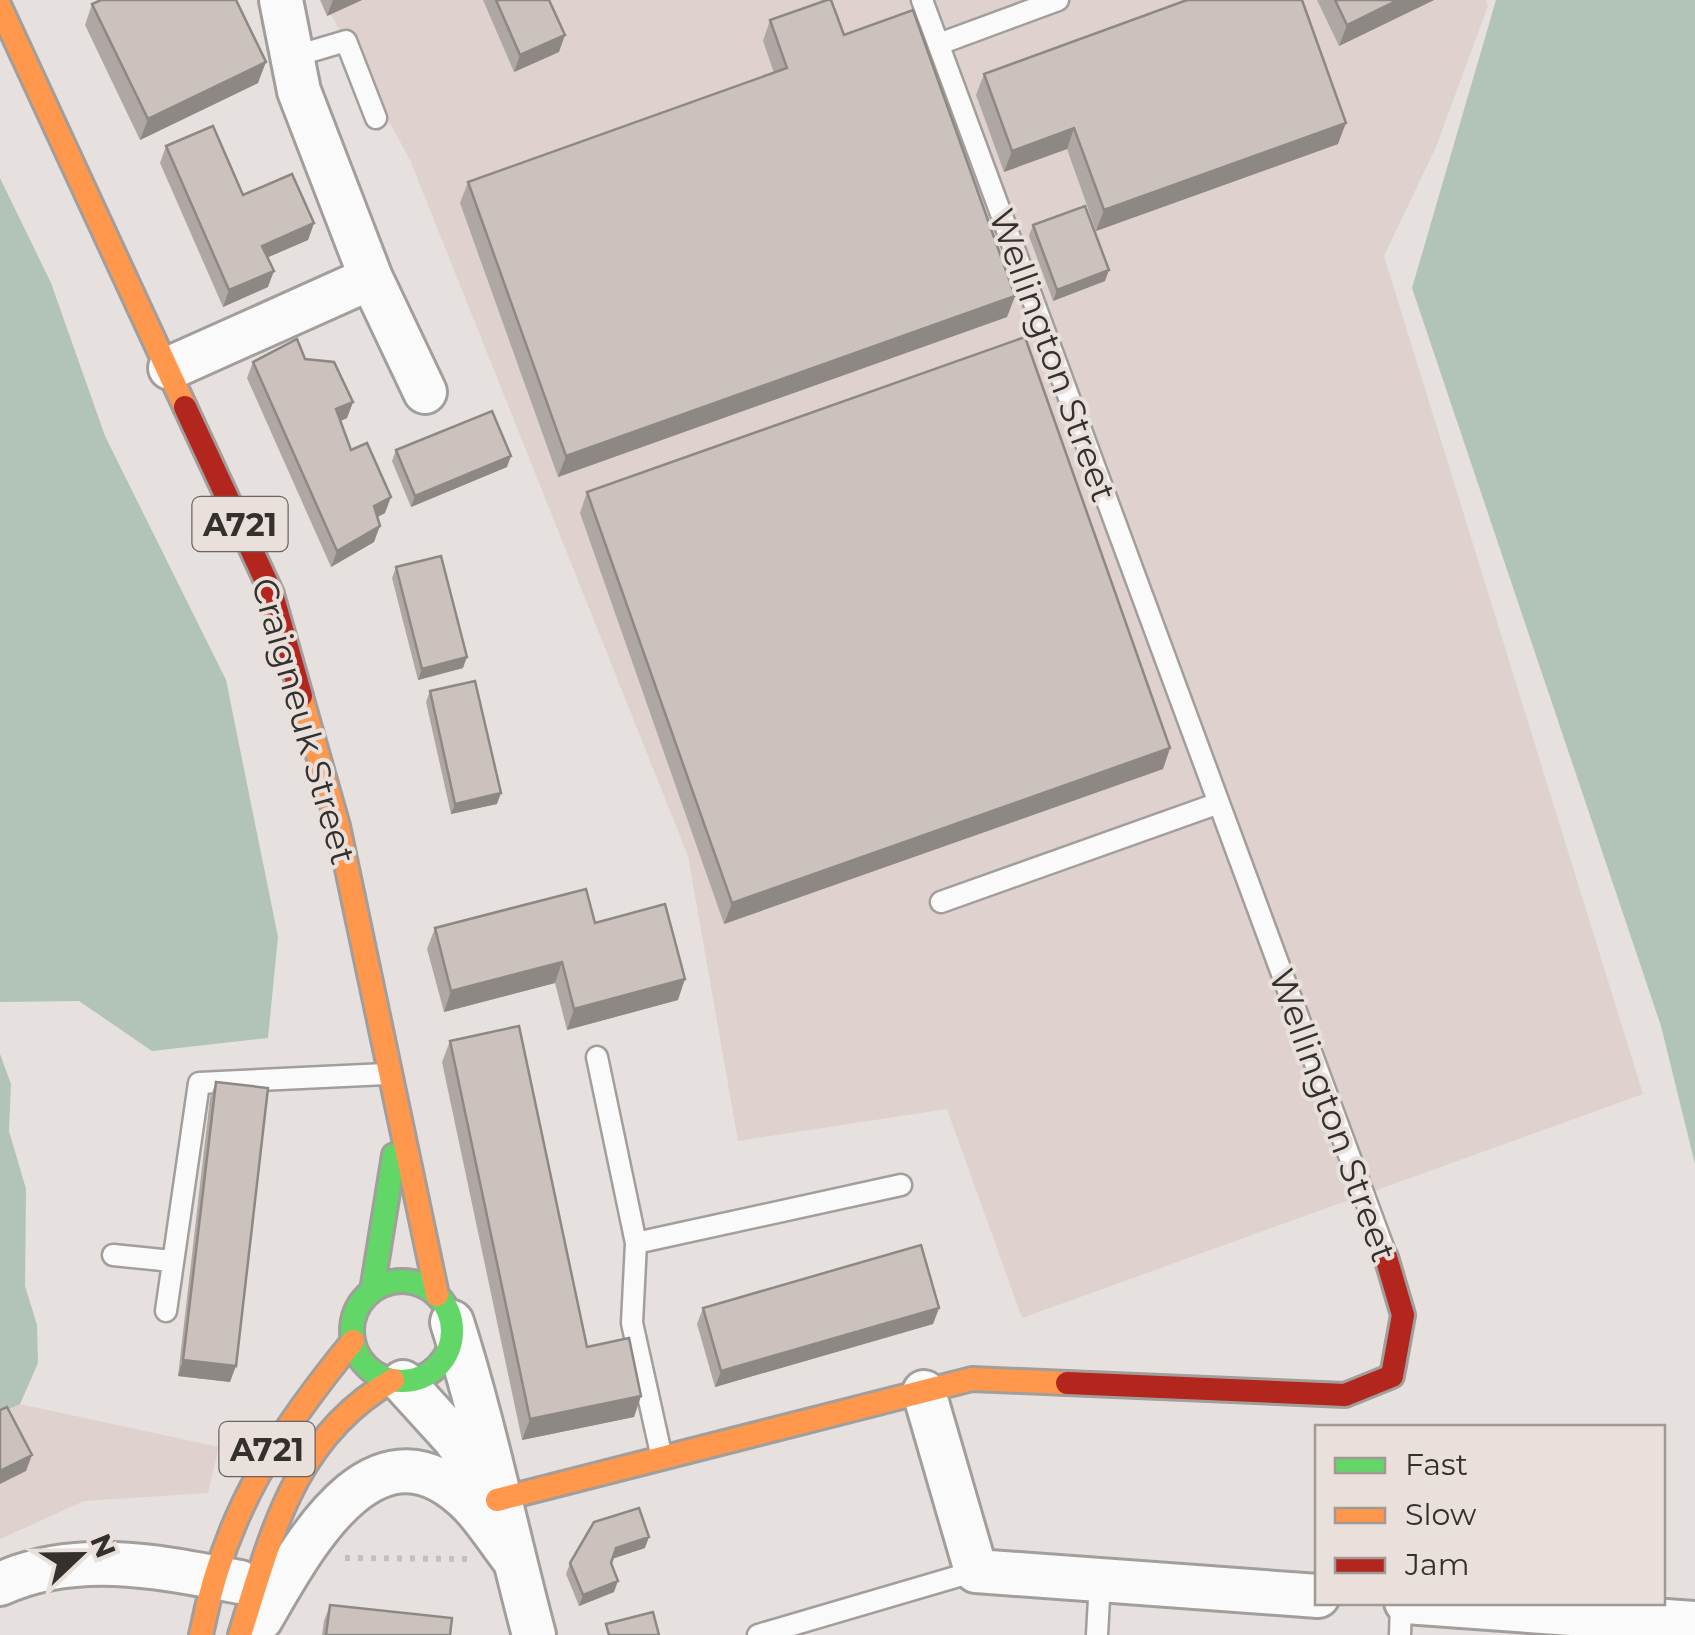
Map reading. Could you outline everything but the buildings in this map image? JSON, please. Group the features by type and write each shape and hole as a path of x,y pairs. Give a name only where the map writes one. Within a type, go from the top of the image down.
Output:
{"main road":[{"name":"Craigneuk Street","path":"0,8 272,594 338,826 398,1128 445,1308"},
{"name":"Craigneuk Street","path":"372,1291 398,1128"},
{"name":"Wellington Street","path":"498,1500 972,1380 1345,1395 1392,1376 1403,1315 1386,1257"},
{"path":"372,1291 393,1281 409,1281 445,1308"},
{"name":"A721","path":"202,1635 214,1577 248,1480 267,1449 352,1340 356,1309 372,1291"},
{"name":"A721","path":"240,1635 291,1489 313,1451 354,1406 398,1381 420,1379 446,1356 445,1308"},
{"path":"352,1340 370,1370 398,1381"}],"street":[{"path":"281,0 299,91 371,278 425,392"},
{"path":"170,368 371,278"},
{"path":"445,1308 488,1440 498,1500 534,1635"},
{"path":"398,1381 464,1451 498,1500"},
{"path":"924,1392 976,1571 1315,1596"},
{"path":"252,1635 320,1524 353,1488 380,1476 427,1477 455,1491 471,1504 514,1560"},
{"path":"0,1584 94,1562 256,1586"},
{"path":"1428,1605 1600,1626 1695,1624"}],"lane":[{"name":"Wellington Street","path":"922,0 1386,1257"},
{"path":"938,44 1058,0"},
{"path":"292,57 346,41 376,118"},
{"path":"942,902 1218,803"},
{"path":"596,1057 636,1243 632,1323 662,1460"},
{"path":"166,1311 199,1083 388,1074"},
{"path":"636,1243 901,1185"},
{"path":"113,1255 172,1261"},
{"path":"758,1635 976,1571"},
{"path":"1096,1635 1100,1580"},
{"path":"1400,1635 1404,1605"}],"path":[{"path":"325,1558 514,1560"}],"shaded area":[{"path":"323,0 1486,0 1488,6 1436,147 1384,256 1643,1094 1022,1318 947,1109 738,1141 688,856 410,160"},
{"path":"20,1404 219,1447 208,1493 84,1501 0,1539 0,1413"}],"green space":[{"path":"1496,0 1695,0 1695,1164 1661,1026 1412,288"},
{"path":"0,178 51,283 105,436 226,680 278,937 268,1038 152,1051 79,1001 0,1002"},
{"path":"0,1054 11,1084 9,1131 26,1189 25,1286 37,1325 38,1363 20,1404 0,1413"}],"traffic: fast":[{"path":"372,1291 394,1155"},
{"path":"402,1281 421,1284 438,1295 449,1312 452,1331 449,1350 438,1367 421,1378 402,1381 383,1378 366,1367 355,1350 352,1331 355,1312 366,1295 383,1284 402,1281"}],"traffic: slow":[{"path":"0,7 185,407"},
{"path":"301,696 338,826 437,1295"},
{"path":"201,1635 224,1551 257,1478 300,1410 353,1341"},
{"path":"497,1500 972,1379 1067,1383"},
{"path":"240,1635 276,1525 310,1459 359,1403 393,1380"}],"traffic: jam":[{"path":"185,407 272,594 301,696"},
{"path":"1067,1383 1345,1395 1392,1376 1403,1315 1386,1257"}]}
